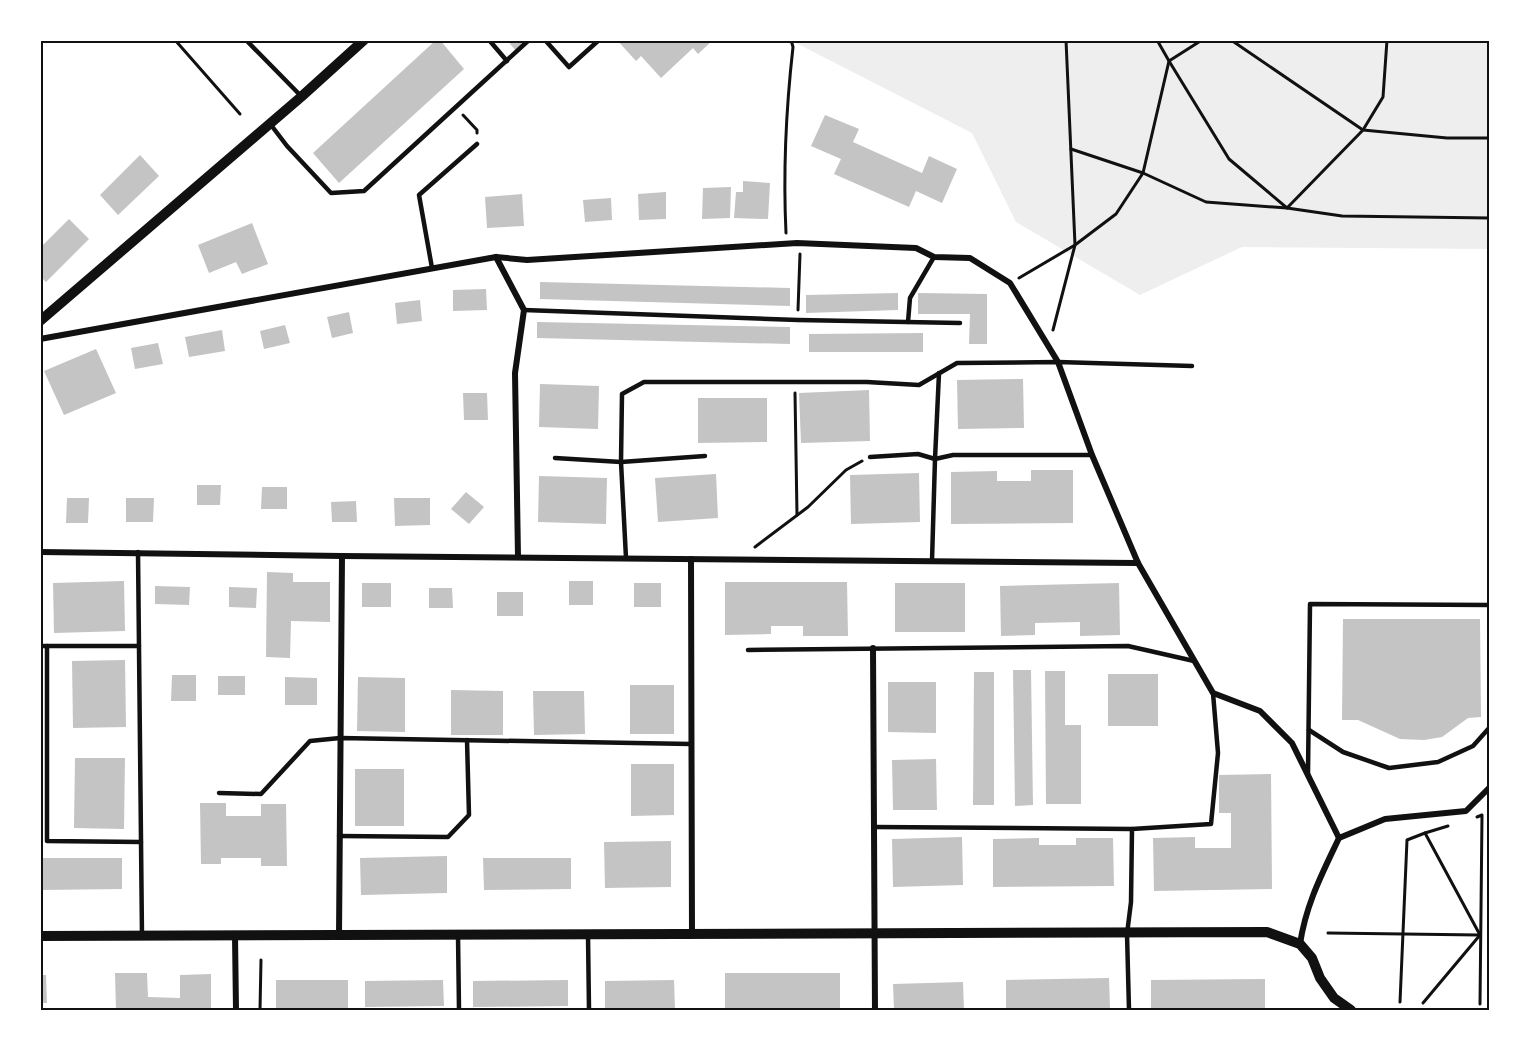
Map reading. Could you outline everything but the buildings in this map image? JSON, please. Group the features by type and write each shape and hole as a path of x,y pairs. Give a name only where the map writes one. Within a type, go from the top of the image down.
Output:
{"street":[{"path":"40,321 364,40"},
{"path":"40,339 496,257 527,260 801,243 916,248 934,257 970,258 1010,283 1058,362 1092,455 1138,563 1213,693 1260,711 1292,743 1339,838"},
{"path":"496,257 524,310 515,373 518,557"},
{"path":"40,552 1138,563"},
{"path":"339,936 342,556"},
{"path":"691,559 692,935"},
{"path":"873,648 875,1011"},
{"path":"1300,944 1311,896 1339,838 1386,819 1466,812 1490,787"},
{"path":"40,936 1268,932 1300,944 1312,958 1320,978 1334,998 1351,1011"},
{"path":"235,936 236,1011"}],"lane":[{"path":"246,40 301,97"},
{"path":"489,40 507,61"},
{"path":"269,123 331,193 364,191 529,40"},
{"path":"545,40 569,67 599,40"},
{"path":"432,268 419,195 477,144"},
{"path":"908,322 910,297 934,257"},
{"path":"524,310 798,320 960,322"},
{"path":"626,558 621,462 622,394 644,382 919,385 957,363 1058,362 1192,366"},
{"path":"932,561 939,373"},
{"path":"870,457 918,454 935,459 953,455 1092,455"},
{"path":"555,458 621,462 705,456"},
{"path":"138,552 142,936"},
{"path":"1308,774 1310,604 1490,605"},
{"path":"40,646 139,646"},
{"path":"47,646 47,841"},
{"path":"748,650 1128,646 1195,661"},
{"path":"875,827 1132,829 1211,824 1218,753 1213,693"},
{"path":"1310,730 1343,752 1389,768 1438,762 1473,746 1490,727"},
{"path":"219,793 261,794 310,741 340,738 691,744"},
{"path":"339,836 448,837 469,816 467,740"},
{"path":"1129,1011 1127,934 1131,902 1132,829"},
{"path":"40,841 141,842"},
{"path":"458,935 459,1011"},
{"path":"588,935 589,1011"}],"path":[{"path":"175,40 240,114"},
{"path":"786,244 784,188 787,100 793,47 791,40"},
{"path":"1048,346 1075,245 1066,40"},
{"path":"1157,40 1229,159 1287,208"},
{"path":"1010,283 1075,245 1116,214 1143,173 1169,61 1202,40"},
{"path":"1232,40 1363,130 1447,138 1490,138"},
{"path":"1287,208 1363,130 1383,98 1387,40"},
{"path":"456,107 477,130 477,144"},
{"path":"1071,149 1143,173 1206,202 1287,208 1342,216 1490,218"},
{"path":"798,320 801,243"},
{"path":"795,382 797,515"},
{"path":"740,559 808,507 846,470 870,457"},
{"path":"1470,819 1482,815 1480,1004"},
{"path":"1400,1002 1407,840 1448,826"},
{"path":"1425,833 1480,935"},
{"path":"1328,933 1480,935"},
{"path":"1423,1003 1480,935"},
{"path":"260,1011 261,960"}],"shaded area":[{"path":"796,40 1489,41 1489,249 1242,247 1140,295 1016,222 972,133 796,43"}]}
